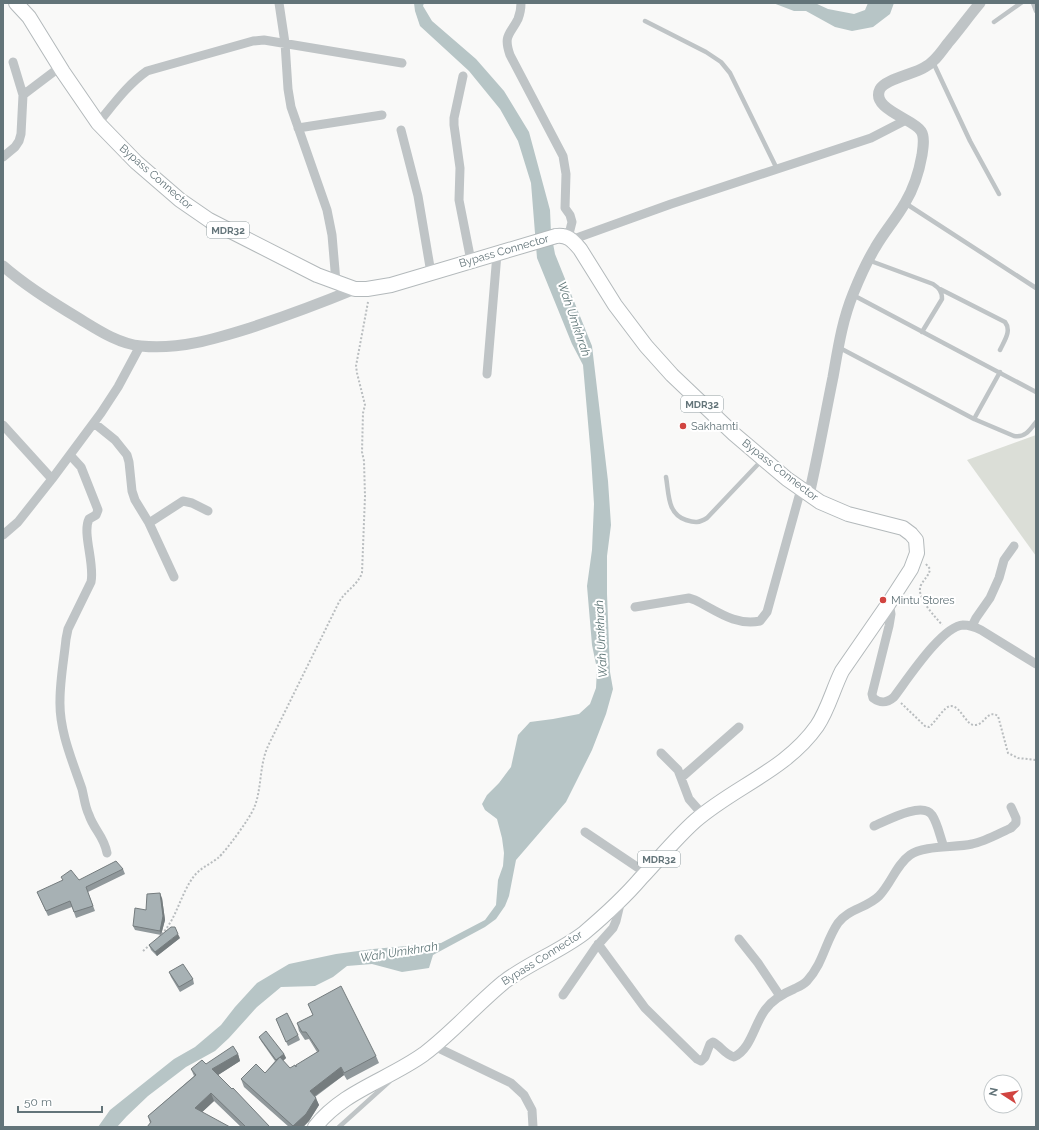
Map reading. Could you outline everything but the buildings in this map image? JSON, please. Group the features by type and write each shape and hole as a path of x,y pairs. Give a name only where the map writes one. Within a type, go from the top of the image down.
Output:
{"main road":[{"name":"Bypass Connector","path":"16,3 29,17 98,123 136,162 169,191 209,220 311,272 355,289 370,289 390,285 523,246 564,237 587,259 615,305 646,346 672,375 762,459 805,492 836,510 897,526 911,534 916,540 917,553 914,561 889,603 842,671 822,717 807,739 795,751 780,764 721,800 703,815 678,839 621,900 584,932 566,946 504,982 434,1046 406,1065 349,1096 327,1113 315,1127"}],"street":[{"path":"280,3 285,43 288,89 298,128 327,210 332,235 336,282"},
{"path":"521,3 518,18 508,34 506,44 510,55 563,156 566,174 565,208 570,215 572,222 570,230 564,237"},
{"path":"635,607 689,598 735,621 750,623 760,621 767,612 805,492 847,312 868,260 875,247 905,203 918,174 923,136 917,127 892,112 882,103 879,99 880,90 888,82 917,72 933,62 980,3"},
{"path":"98,123 131,85 147,71 253,41 264,40 285,43 402,63"},
{"path":"3,158 19,141 21,134 23,95 13,62"},
{"path":"23,95 60,66"},
{"path":"463,76 454,118 454,125 460,168 459,200 471,261"},
{"path":"298,128 382,115"},
{"path":"564,237 671,204 871,138 906,120"},
{"path":"401,130 418,196 431,273"},
{"path":"487,374 497,254"},
{"path":"3,266 44,298 92,327 116,339 140,346 171,346 219,338 270,321 355,289"},
{"path":"3,535 18,522 94,423 118,387 140,346"},
{"path":"94,423 115,440 127,455 132,491 135,500 149,523 174,577"},
{"path":"3,425 52,479"},
{"path":"70,455 81,467 98,510 96,515 89,519 87,523 88,546 93,574 91,582 68,629 66,639 60,700 61,718 66,741 85,799 88,814 105,843 107,853"},
{"path":"149,523 183,501 192,503 208,512"},
{"path":"972,626 990,598 999,578 1004,560 1014,546"},
{"path":"889,603 889,626 872,694 873,698 881,703 889,702 929,651 948,633 962,625 972,626 981,630 1036,664"},
{"path":"682,777 739,727"},
{"path":"661,753 678,770 682,777 689,799 703,815"},
{"path":"598,944 645,1008 697,1059 701,1061 705,1057 710,1044 713,1042 727,1055 734,1057 740,1054 764,1011 771,1002 805,983 814,973 839,922 846,915 864,906 880,895 908,856 912,853 924,850 973,844 1011,828 1016,823 1016,818 1011,807"},
{"path":"874,826 906,813 925,810 931,814 944,847"},
{"path":"585,832 646,873"},
{"path":"563,995 598,944 613,928 621,900"},
{"path":"739,939 758,963 780,996"},
{"path":"434,1046 511,1083 524,1095 532,1110 533,1127"}],"lane":[{"path":"994,22 1021,3"},
{"path":"1034,3 1036,11"},
{"path":"645,21 706,52 721,62 730,73 777,169"},
{"path":"933,62 970,141 999,194"},
{"path":"905,203 1036,288"},
{"path":"868,260 933,284 939,289 1005,322 1008,326 1009,332 1000,350"},
{"path":"922,332 942,299 942,294 939,289"},
{"path":"853,295 1036,392"},
{"path":"838,347 974,419 1018,437 1023,436 1028,432 1036,422"},
{"path":"974,419 1000,372"},
{"path":"666,477 672,510 682,519 694,523 701,522 707,518 762,459"},
{"path":"339,1127 406,1065"}],"path":[{"path":"157,939 170,924 191,880 199,871 219,856 251,814 257,800 262,762 267,750 339,602 346,593 357,584 362,573 365,496 364,461 362,452 363,413 365,406 356,366 370,289"},
{"path":"914,561 928,565 930,569 929,574 921,585 919,592 921,599 948,633"},
{"path":"894,697 925,726 929,727 946,708 951,706 956,707 971,725 975,726 981,723 990,714 994,714 998,716 1008,753 1018,758 1036,760"},
{"path":"143,951 153,943"}],"shaded area":[{"path":"1036,435 1036,556 967,460"}],"water":[{"name":"Wah Umkhrah","path":"414,3 424,3 423,6 432,21 476,59 504,91 529,132 550,210 551,233 555,254 592,346 608,481 611,525 607,556 607,594 610,672 613,689 606,714 592,750 566,802 516,860 509,896 505,906 496,919 485,927 433,955 429,968 402,972 372,964 347,966 333,977 315,986 281,987 257,1007 215,1051 186,1067 148,1096 117,1127 98,1127 110,1110 174,1059 195,1047 221,1025 257,983 289,964 336,954 441,943 485,920 496,905 498,880 503,866 504,853 497,819 485,810 482,804 487,795 499,783 511,767 518,735 530,722 579,714 590,704 596,688 597,669 592,645 587,586 592,550 594,504 583,365 572,344 537,258 531,183 518,141 500,109 469,71 420,26"},
{"path":"773,3 815,3 828,9 854,14 865,10 868,3 894,3 890,14 873,27 852,31 835,27 806,11 794,11"}],"place":[{"name":"Sakhamti","path":"683,426"},
{"name":"Mintu Stores","path":"883,600"}]}
